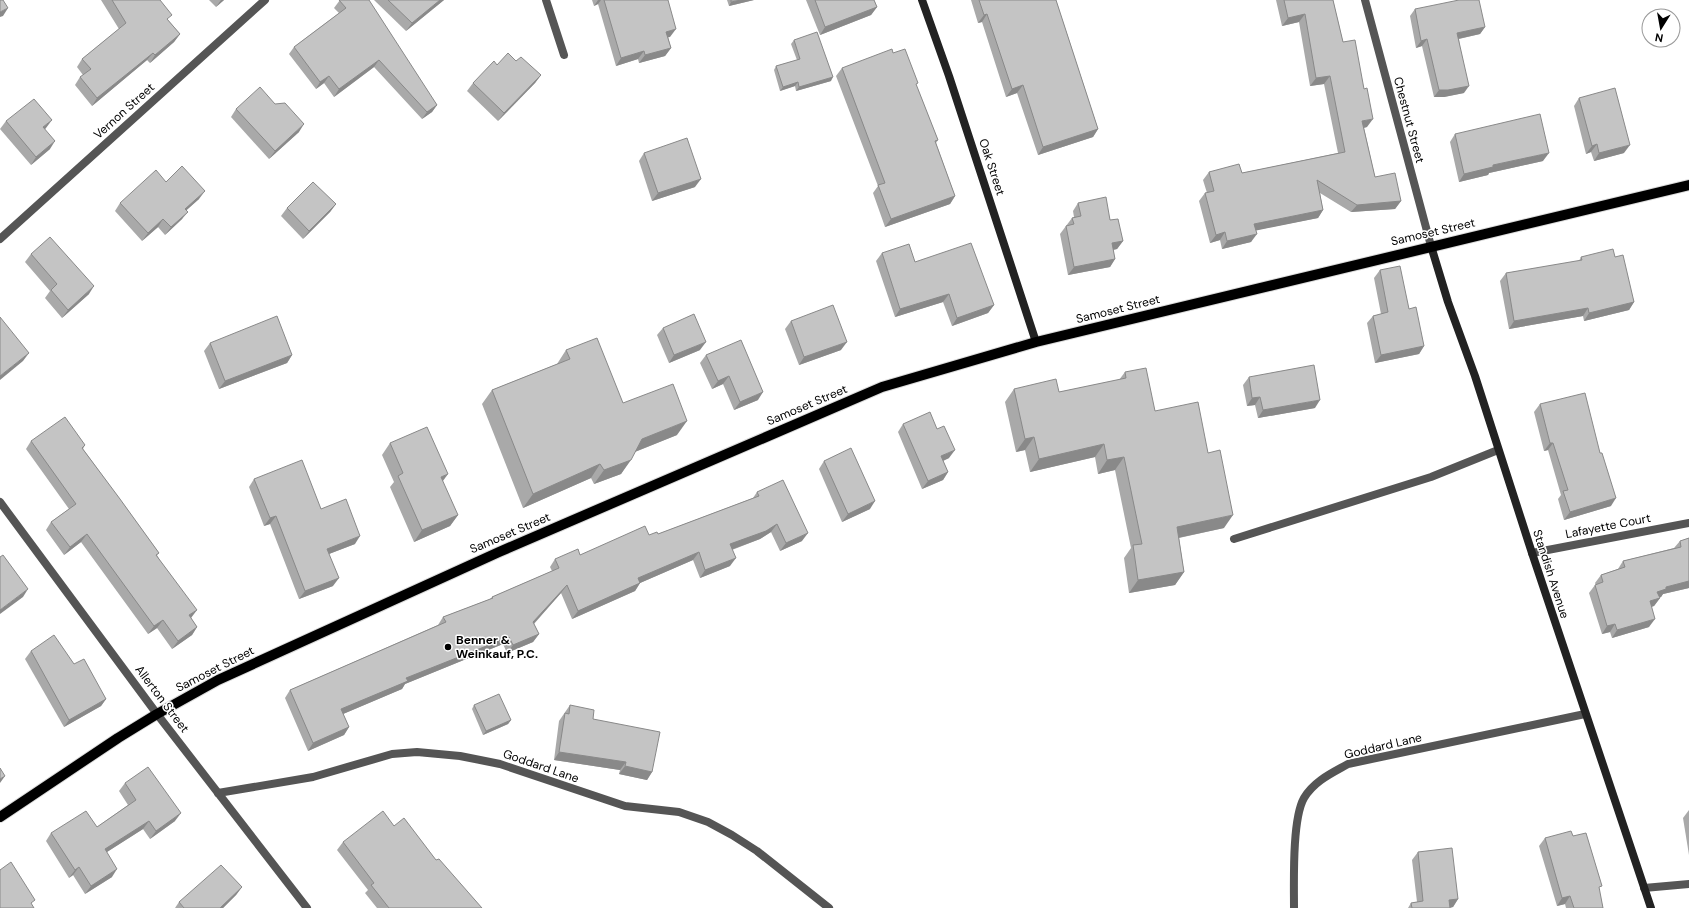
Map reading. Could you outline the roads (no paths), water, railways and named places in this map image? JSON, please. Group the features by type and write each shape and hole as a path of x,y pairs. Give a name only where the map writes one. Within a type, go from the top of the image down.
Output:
{"main road":[{"name":"Samoset Street","path":"0,817 157,714 218,680 499,552 882,387 1036,342 1689,185"}],"street":[{"name":"Vernon Street","path":"0,240 265,0"},
{"path":"546,0 564,55"},
{"name":"Oak Street","path":"922,0 952,84 1036,342"},
{"name":"Chestnut Street","path":"1365,0 1431,246"},
{"name":"Standish Avenue","path":"1431,246 1448,302 1475,376 1532,553 1651,908"},
{"path":"1234,539 1431,477 1498,450"},
{"name":"Allerton Street","path":"0,502 157,714 307,908"},
{"name":"Lafayette Court","path":"1532,553 1689,523"},
{"name":"Goddard Lane","path":"1294,908 1297,825 1304,798 1321,779 1348,764 1586,714"},
{"name":"Goddard Lane","path":"218,793 312,777 392,754 417,752 460,756 500,764 625,806 679,812 708,822 732,835 756,851 829,908"},
{"path":"1644,888 1689,884"}],"place":[{"name":"Benner & Weinkauf, P.C.","path":"448,647"}]}
